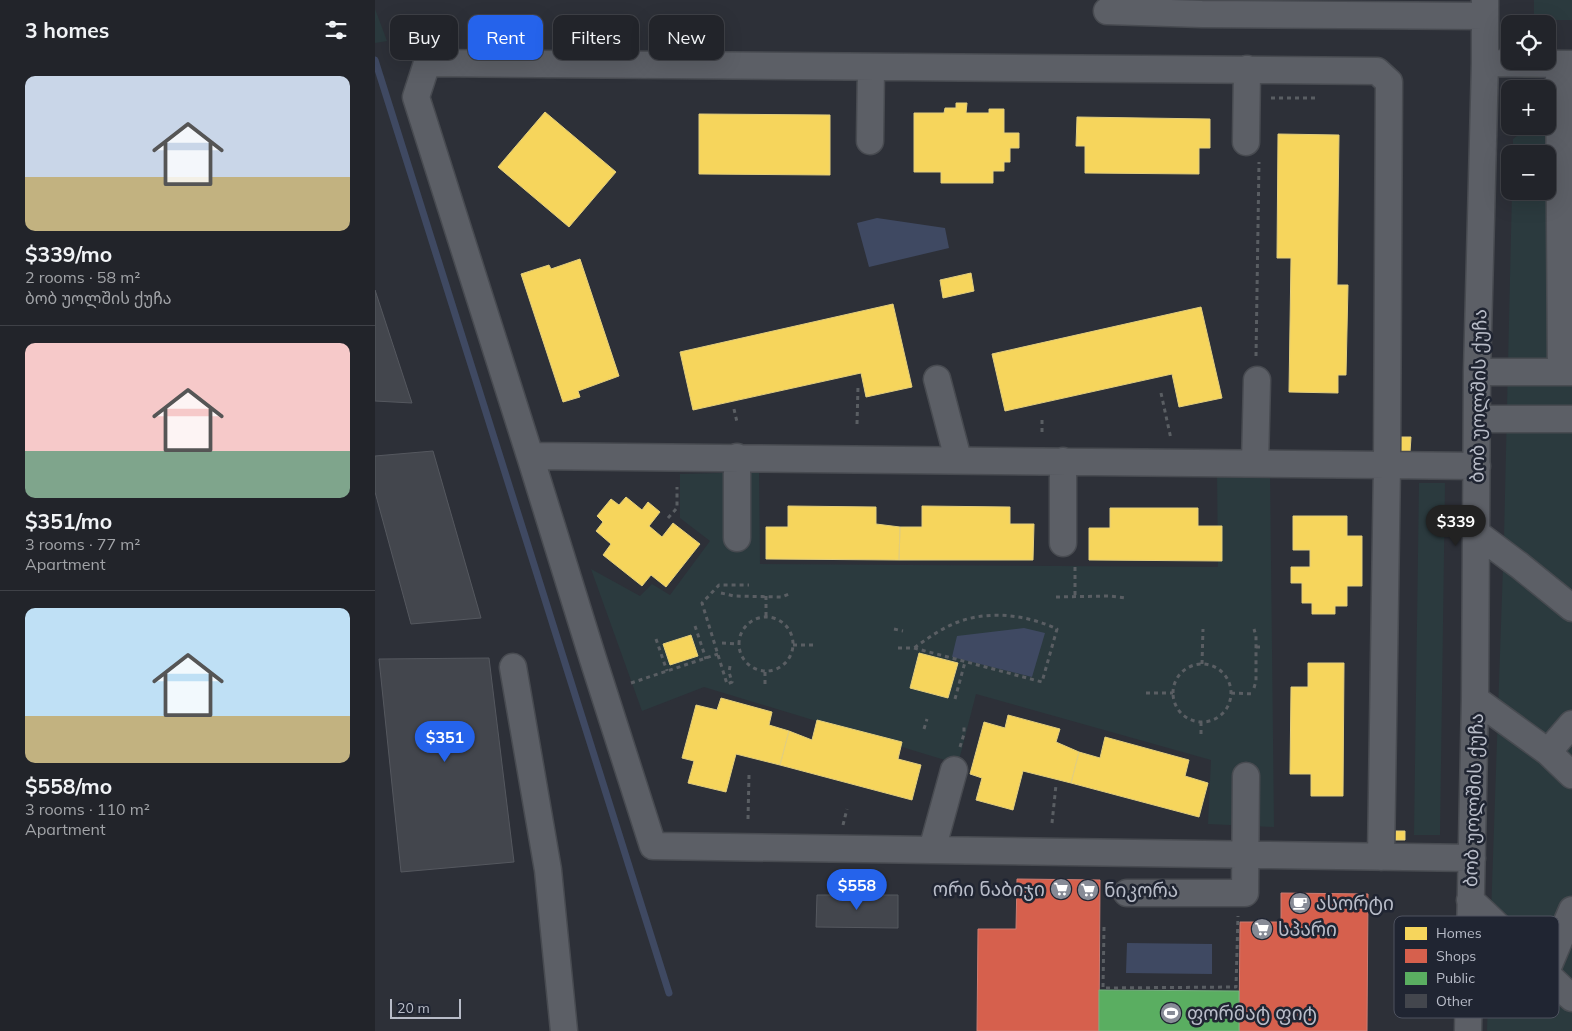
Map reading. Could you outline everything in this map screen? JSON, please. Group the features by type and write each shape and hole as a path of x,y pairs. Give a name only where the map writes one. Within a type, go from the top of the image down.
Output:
{"street":[{"path":"1107,11 1212,14 1485,8"},
{"name":"ბობ უოლშის ქუჩა","path":"1470,916 1475,699 1477,372 1485,8"},
{"path":"1381,857 1387,465 1389,82 1377,71 427,63 416,97 653,846 1246,854 1381,857 1472,858"},
{"path":"1477,372 1566,372 1565,64 1485,64"},
{"path":"870,141 871,67"},
{"path":"1247,69 1252,148"},
{"path":"1255,463 1256,369"},
{"path":"937,379 958,460"},
{"path":"1477,419 1572,419"},
{"path":"530,456 1477,466"},
{"path":"737,457 737,538"},
{"path":"1063,461 1063,543"},
{"path":"1476,533 1572,608"},
{"path":"513,667 548,870 564,1031"},
{"path":"1475,699 1548,752 1572,775"},
{"path":"1548,752 1572,724"},
{"path":"932,850 954,770"},
{"path":"1127,893 1245,893 1246,776"},
{"path":"1470,900 1489,916"},
{"path":"1559,941 1572,910"},
{"path":"1559,986 1572,998"},
{"name":"ბობ უოლშის ქუჩა","path":"1468,1018 1468,1031"}],"path":[{"path":"1269,98 1324,98"},
{"path":"1252,148 1256,369"},
{"path":"857,424 858,387"},
{"path":"1161,393 1171,433 1171,462"},
{"path":"734,409 737,422"},
{"path":"1042,418 1042,432"},
{"path":"668,518 677,508 677,487"},
{"path":"730,666 729,672 733,682 727,684 702,603 719,585 749,585"},
{"path":"721,593 734,596 783,597 789,594"},
{"path":"767,596 767,617"},
{"path":"1056,597 1109,596 1126,598"},
{"path":"898,648 914,648 1042,682 1057,630 1030,619 1009,616 985,616 960,621 938,631 914,648"},
{"path":"767,617 775,619 788,629 793,645 792,652 785,664 772,671 765,672 749,666 743,660 738,644 739,636 747,625 759,618 767,617"},
{"path":"695,626 706,659"},
{"path":"894,629 903,631"},
{"path":"1203,629 1203,664"},
{"path":"1254,688 1256,681 1255,630"},
{"path":"657,638 667,671"},
{"path":"722,643 738,644"},
{"path":"793,645 816,645"},
{"path":"1256,647 1262,647"},
{"path":"631,683 718,654"},
{"path":"955,699 965,662"},
{"path":"1203,664 1212,665 1226,676 1230,684 1231,694 1225,710 1210,720 1201,722 1187,718 1181,713 1174,700 1173,693 1179,675 1185,669 1203,664"},
{"path":"765,672 765,688"},
{"path":"1146,693 1173,693"},
{"path":"1231,694 1254,694"},
{"path":"924,729 927,719"},
{"path":"1201,722 1201,737"},
{"path":"961,742 964,725"},
{"path":"748,819 749,775"},
{"path":"1052,823 1056,785"},
{"path":"1104,927 1103,988 1236,987 1238,893"}],"shaded area":[{"path":"1534,0 1572,0 1572,20 1556,20 1556,15 1534,15"},
{"path":"375,9 387,41 375,43"},
{"path":"1572,99 1572,1031 1487,1031 1487,1018 1559,1018 1559,916 1491,916 1504,538 1512,200 1556,200 1556,145 1513,145 1513,139 1519,135 1556,135 1556,116"},
{"path":"1217,471 1270,471 1274,827 1208,824 1211,760 976,694 958,764 704,687 642,711 591,569 640,596 652,584 670,595 710,541 680,518 680,474 759,472 760,564 1218,567"},
{"path":"1419,483 1445,483 1440,835 1414,835"}],"water":[{"path":"877,218 945,228 949,248 869,267 857,223"},
{"path":"1024,628 1045,633 1032,677 952,657 957,636"},
{"path":"1127,943 1212,944 1212,974 1126,973"}],"building: Homes":[{"path":"956,103 967,103 966,113 989,113 989,109 1004,109 1004,133 1019,133 1019,148 1010,148 1010,162 1004,162 1004,171 993,171 993,183 941,183 941,172 914,172 914,113 944,113 945,108 956,108"},
{"path":"545,112 616,172 569,227 498,167"},
{"path":"699,114 830,115 830,175 699,174"},
{"path":"1077,117 1210,119 1210,148 1199,148 1199,174 1085,173 1085,146 1076,146"},
{"path":"1278,134 1339,135 1337,285 1348,285 1346,375 1338,375 1338,393 1289,392 1291,258 1277,258"},
{"path":"580,259 619,376 578,391 580,397 563,402 521,274 549,265 551,269"},
{"path":"971,273 974,291 943,298 940,280"},
{"path":"893,304 912,387 866,397 861,373 693,410 680,352"},
{"path":"1201,307 1222,398 1179,407 1172,374 1005,411 992,354"},
{"path":"1396,437 1411,437 1410,452 1396,452"},
{"path":"626,497 642,510 648,502 660,512 649,526 662,537 673,523 700,544 666,587 651,575 642,586 603,555 611,544 596,531 603,522 597,516 611,499 619,505"},
{"path":"788,506 876,507 876,524 900,527 899,560 766,559 766,527 788,527"},
{"path":"922,506 1010,507 1010,524 1034,524 1033,560 899,560 900,527 922,527"},
{"path":"1110,508 1198,508 1198,526 1222,526 1222,561 1089,560 1089,528 1110,528"},
{"path":"1293,516 1347,516 1347,536 1362,536 1362,586 1347,586 1347,606 1335,606 1335,614 1312,614 1312,603 1302,603 1302,583 1291,583 1291,567 1310,567 1310,550 1293,550"},
{"path":"691,635 698,656 670,665 663,644"},
{"path":"919,653 958,663 948,698 910,688"},
{"path":"1308,663 1344,663 1343,796 1311,796 1311,774 1290,774 1291,687 1308,687"},
{"path":"721,698 772,712 769,725 789,731 780,765 736,754 726,792 688,783 694,761 682,758 696,705 717,710"},
{"path":"1008,715 1060,729 1056,742 1079,752 1071,783 1023,771 1013,810 976,800 982,778 970,774 984,722 1005,728"},
{"path":"817,720 902,742 898,759 921,765 912,800 780,765 789,731 812,740"},
{"path":"1105,737 1189,760 1185,776 1208,783 1199,817 1071,783 1079,752 1100,758"},
{"path":"1391,831 1405,831 1405,840 1391,840"}],"building: Shops":[{"path":"1017,879 1100,880 1099,1031 977,1031 978,929 1016,929"},
{"path":"1281,893 1368,894 1367,1031 1239,1031 1240,922 1281,922"}],"building: Public":[{"path":"1099,990 1239,991 1239,1031 1099,1031"}],"building: Other":[{"path":"375,290 412,403 375,401"},
{"path":"433,451 481,618 411,624 375,492 375,456"},
{"path":"489,658 514,862 401,872 379,659"},
{"path":"817,895 898,895 898,928 816,927"}],"waterway":[{"path":"375,60 669,993"}],"place":[{"name":"ორი ნაბიჯი","path":"1061,889"},
{"name":"ნიკორა","path":"1088,890"},
{"name":"ასორტი","path":"1300,903"},
{"name":"სპარი","path":"1262,929"},
{"name":"ფორმატ ფიტ","path":"1171,1013"}]}
